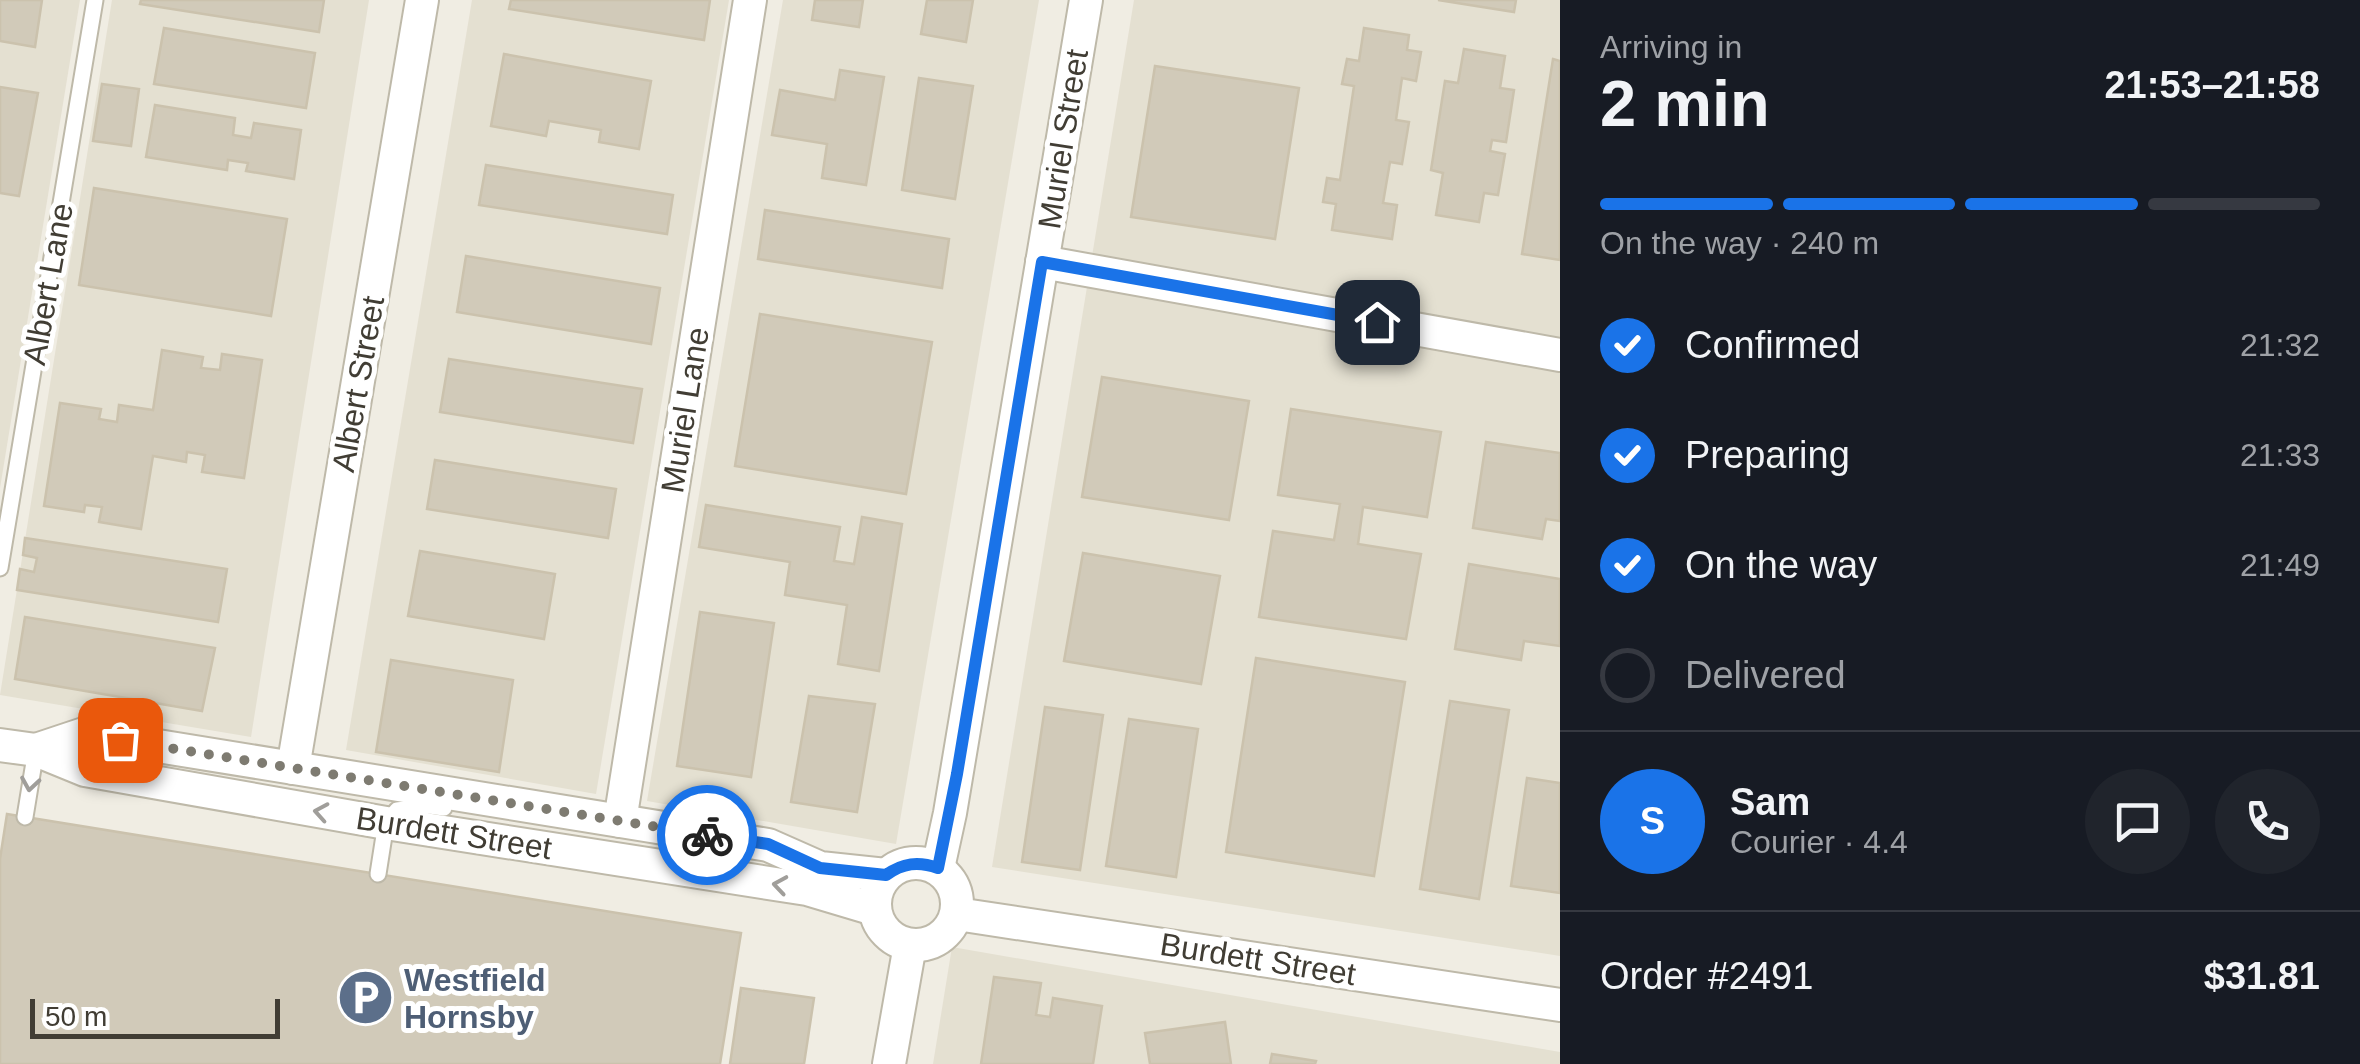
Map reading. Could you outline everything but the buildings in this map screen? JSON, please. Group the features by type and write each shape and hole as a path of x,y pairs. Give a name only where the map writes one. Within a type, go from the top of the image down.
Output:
{"street":[{"name":"Albert Street","path":"293,768 422,0"},
{"name":"Muriel Lane","path":"620,820 750,0"},
{"name":"Muriel Street","path":"938,868 954,793 1086,0"},
{"path":"1042,262 1560,355"},
{"name":"Burdett Street","path":"36,750 84,734 768,844 820,868 886,875"},
{"name":"Burdett Street","path":"0,745 36,750 84,770 386,823 807,889 874,909"},
{"path":"911,863 938,868 954,888 958,901 957,914 944,935 922,946 910,946 888,935 874,909 878,888 886,875 911,863"},
{"name":"Burdett Street","path":"957,914 1560,1006"},
{"path":"890,1064 910,946"}],"lane":[{"name":"Albert Lane","path":"0,568 95,0"},
{"path":"25,817 36,750"},
{"path":"378,874 386,823 396,810 430,806 487,814 540,808"}],"shaded area":[{"path":"0,0 80,0 0,488"},
{"path":"112,0 369,0 251,737 0,695"},
{"path":"472,0 729,0 596,794 346,750"},
{"path":"783,0 1039,0 896,844 647,801"},
{"path":"1134,0 1560,0 1560,956 992,867"},
{"path":"952,947 1560,1052 1560,1064 933,1064"}],"way so far":[{"path":"120,740 707,835"}],"place":[{"name":"Westfield Hornsby","path":"365,998"}],"route":[{"path":"707,835 768,844 820,868 886,875 911,863 938,868 1042,262 1377,322"}]}
